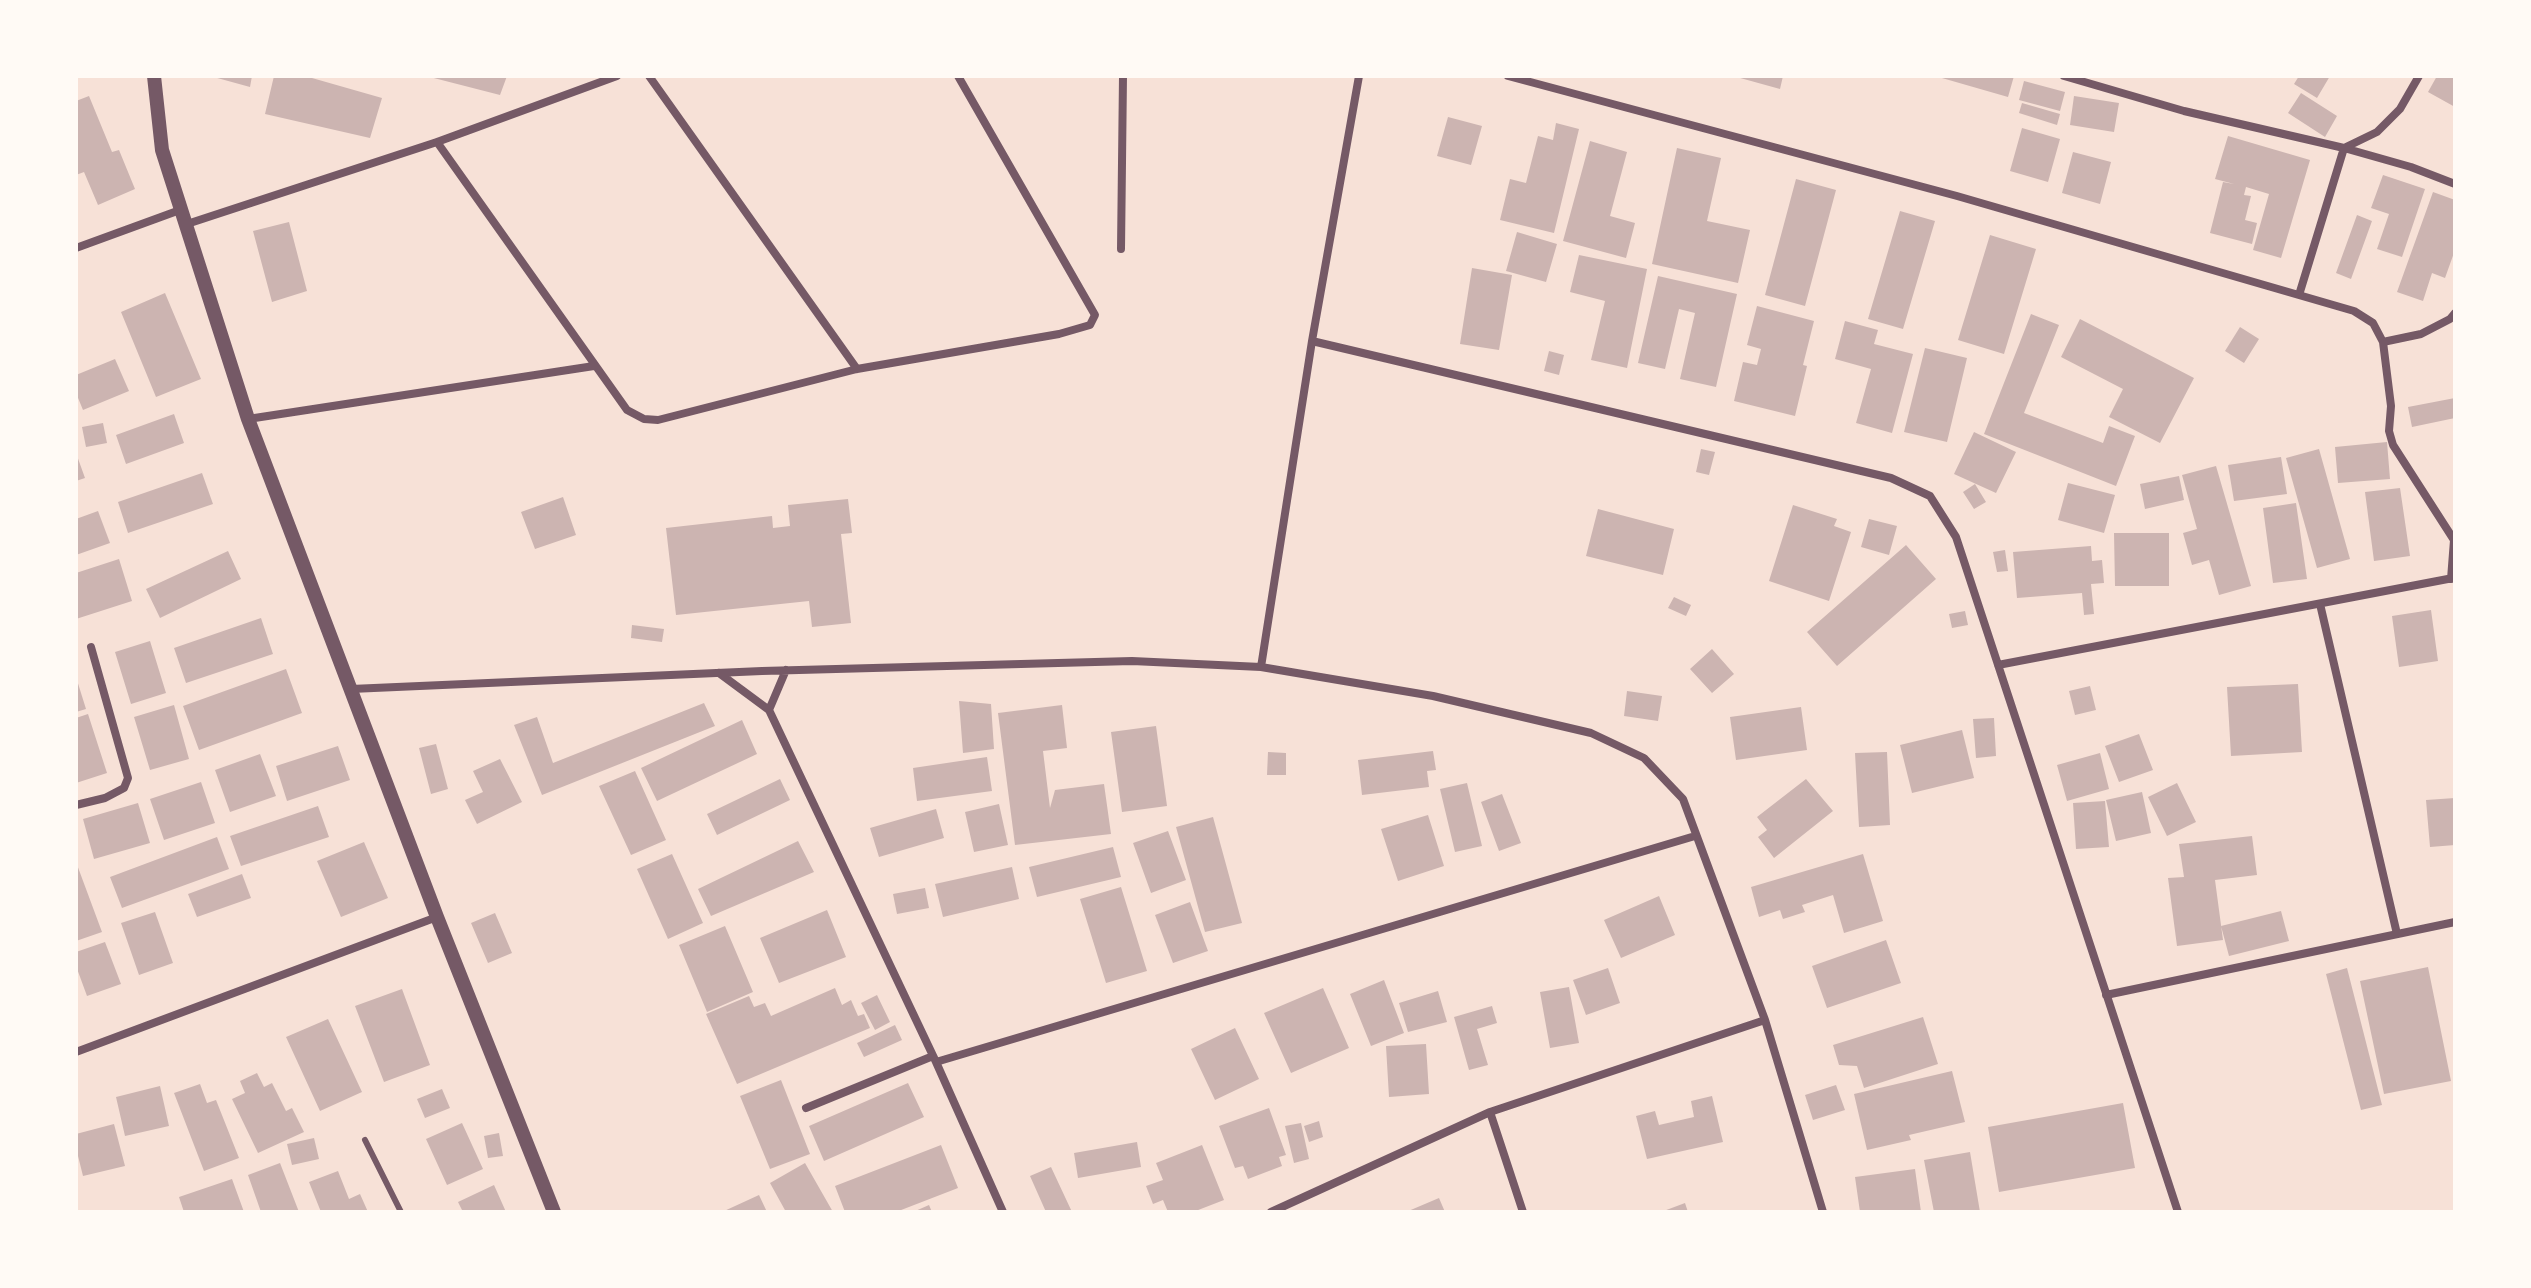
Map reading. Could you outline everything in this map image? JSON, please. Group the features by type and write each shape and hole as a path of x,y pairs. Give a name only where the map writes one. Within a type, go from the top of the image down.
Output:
{"street":[{"path":"154,76 162,150 248,419 437,917 554,1212"},
{"path":"187,224 437,142 617,76"},
{"path":"649,76 857,369"},
{"path":"437,142 627,410 644,419 658,420 857,369 1059,334 1090,325 1095,315 958,76"},
{"path":"1121,249 1123,76"},
{"path":"1261,667 1312,341 1359,76"},
{"path":"1508,76 1542,80 1957,196 2354,311 2373,323 2383,342 2391,406 2389,431 2393,445 2454,540 2453,578 1998,665"},
{"path":"2064,76 2184,111 2344,148 2411,167 2455,184"},
{"path":"2299,295 2344,148 2377,132 2400,109 2419,76"},
{"path":"76,248 180,210"},
{"path":"2383,342 2421,334 2450,319 2455,313"},
{"path":"1312,341 1891,478 1930,496 1956,537 2178,1212"},
{"path":"248,419 594,366"},
{"path":"2320,604 2397,934"},
{"path":"76,805 105,798 124,788 128,778 91,647"},
{"path":"351,689 786,670 1132,661 1261,667 1433,696 1591,733 1644,758 1683,799 1765,1020 1823,1212"},
{"path":"769,710 786,670"},
{"path":"719,673 769,710 935,1059 1003,1212"},
{"path":"806,1108 935,1059 1695,836"},
{"path":"76,1052 437,917"},
{"path":"2106,995 2455,922"},
{"path":"1271,1212 1490,1112 1765,1020"},
{"path":"1490,1112 1523,1212"}],"lane":[{"path":"365,1140 401,1212"}],"building":[{"path":"210,76 252,76 250,87"},
{"path":"274,76 305,76 382,98 370,138 265,114"},
{"path":"426,76 507,76 500,95"},
{"path":"1733,76 1783,76 1780,89"},
{"path":"1935,76 2014,76 2008,97"},
{"path":"2299,76 2330,76 2317,98 2294,84"},
{"path":"2437,76 2455,76 2455,107 2428,92"},
{"path":"2024,81 2065,92 2060,111 2019,100"},
{"path":"2301,93 2337,116 2325,137 2288,113"},
{"path":"89,96 112,152 119,150 135,189 98,205 84,172 76,175 76,101"},
{"path":"2074,96 2119,103 2114,132 2070,125"},
{"path":"2022,103 2060,114 2057,125 2019,113"},
{"path":"1448,117 1482,126 1471,165 1437,156"},
{"path":"1556,123 1579,129 1554,233 1500,220 1510,179 1526,183 1538,136 1553,140"},
{"path":"2022,128 2060,139 2048,182 2010,171"},
{"path":"2228,136 2310,160 2281,258 2253,250 2269,194 2246,187 2244,195 2251,196 2245,220 2257,223 2252,244 2210,233 2223,182 2234,184 2215,179"},
{"path":"1590,141 1627,152 1610,216 1635,223 1626,258 1563,241"},
{"path":"1677,148 1721,158 1707,221 1750,230 1738,283 1652,264"},
{"path":"2073,152 2111,162 2100,204 2062,193"},
{"path":"2383,175 2425,189 2402,257 2377,249 2389,214 2371,208"},
{"path":"1796,179 1836,190 1805,306 1765,295"},
{"path":"2433,192 2455,200 2455,250 2445,278 2432,273 2423,301 2397,292"},
{"path":"1900,211 1935,221 1903,329 1868,319"},
{"path":"2357,215 2372,221 2351,279 2336,273"},
{"path":"289,222 307,291 272,302 253,231"},
{"path":"1517,232 1557,244 1546,282 1506,271"},
{"path":"1990,235 2036,249 2004,354 1958,340"},
{"path":"1579,255 1647,269 1627,368 1591,360 1605,301 1570,292"},
{"path":"1472,268 1512,275 1499,350 1460,344"},
{"path":"1658,276 1737,294 1716,387 1680,379 1695,313 1679,309 1665,369 1638,363"},
{"path":"165,293 201,379 156,397 121,312"},
{"path":"1757,306 1814,321 1795,416 1734,401 1743,362 1757,365 1761,349 1747,345"},
{"path":"2031,314 2059,325 2024,413 2103,443 2109,426 2135,436 2116,486 1984,434"},
{"path":"2080,319 2194,378 2160,443 2109,417 2123,389 2061,357"},
{"path":"1845,321 1878,330 1874,344 1913,354 1892,433 1856,423 1871,369 1835,359"},
{"path":"2240,327 2259,339 2244,363 2225,351"},
{"path":"1925,348 1967,358 1947,442 1904,432"},
{"path":"1549,351 1564,355 1559,375 1544,371"},
{"path":"115,359 129,391 83,410 76,393 76,375"},
{"path":"2455,398 2455,418 2412,427 2408,407"},
{"path":"174,414 184,443 126,464 116,435"},
{"path":"103,423 107,443 86,447 82,427"},
{"path":"1974,432 2016,452 1996,493 1954,474"},
{"path":"2387,442 2390,479 2338,483 2335,447"},
{"path":"1701,449 1715,452 1709,475 1696,472"},
{"path":"2319,449 2350,559 2317,568 2286,458"},
{"path":"76,453 85,478 76,481"},
{"path":"2281,457 2287,494 2234,501 2228,465"},
{"path":"2216,466 2251,586 2219,595 2209,560 2192,565 2183,533 2197,529 2182,475"},
{"path":"202,473 213,504 128,533 118,502"},
{"path":"2179,476 2184,500 2145,509 2140,484"},
{"path":"2068,483 2115,495 2104,533 2058,520"},
{"path":"1975,484 1986,502 1974,509 1963,492"},
{"path":"2400,488 2410,556 2374,561 2365,492"},
{"path":"563,497 576,535 535,549 521,512"},
{"path":"848,499 852,533 841,534 851,623 812,627 809,601 676,615 666,528 772,516 773,528 790,526 788,505"},
{"path":"2296,503 2307,579 2273,583 2263,508"},
{"path":"1793,505 1837,519 1834,526 1851,532 1829,601 1769,581"},
{"path":"1598,509 1674,529 1663,575 1586,556"},
{"path":"98,511 110,543 76,555 76,519"},
{"path":"1869,519 1897,526 1889,555 1861,547"},
{"path":"2114,533 2169,533 2169,586 2115,586"},
{"path":"1906,545 1936,579 1837,666 1807,632"},
{"path":"2091,546 2092,561 2102,560 2104,583 2091,584 2094,614 2084,615 2082,593 2017,598 2013,552"},
{"path":"2005,550 2008,571 1997,572 1993,552"},
{"path":"228,551 241,579 160,618 146,589"},
{"path":"119,559 132,601 76,619 76,573"},
{"path":"1674,597 1691,605 1686,616 1668,608"},
{"path":"2431,610 2438,661 2399,667 2392,616"},
{"path":"1965,611 1968,625 1952,628 1949,614"},
{"path":"261,618 273,654 186,683 174,648"},
{"path":"632,625 664,629 662,642 631,638"},
{"path":"150,641 166,693 131,704 115,652"},
{"path":"1712,649 1734,674 1712,693 1690,669"},
{"path":"286,669 302,713 199,750 183,706"},
{"path":"76,677 86,709 76,712"},
{"path":"2298,684 2302,752 2231,756 2227,687"},
{"path":"2090,686 2096,710 2075,715 2069,691"},
{"path":"1627,691 1662,696 1658,721 1624,716"},
{"path":"959,701 991,704 994,749 963,753"},
{"path":"704,703 715,726 542,795 514,725 537,717 553,763"},
{"path":"174,705 189,759 150,770 134,717"},
{"path":"1062,705 1067,748 1043,751 1050,808 1055,790 1104,784 1111,834 1015,845 998,713"},
{"path":"1801,707 1807,750 1736,760 1730,717"},
{"path":"88,714 107,773 76,783 76,718"},
{"path":"1994,718 1996,756 1976,758 1973,719"},
{"path":"742,720 757,754 657,801 641,768"},
{"path":"1156,726 1167,806 1122,812 1111,732"},
{"path":"1962,730 1974,778 1912,793 1900,745"},
{"path":"2139,734 2153,770 2119,782 2105,746"},
{"path":"436,744 448,789 431,794 419,748"},
{"path":"338,746 350,780 287,801 276,766"},
{"path":"1433,751 1436,770 1427,771 1429,787 1362,795 1358,760"},
{"path":"1268,752 1286,753 1286,775 1267,775"},
{"path":"1887,752 1890,825 1859,827 1855,753"},
{"path":"2100,753 2109,789 2067,801 2057,765"},
{"path":"260,754 276,796 230,812 215,770"},
{"path":"987,757 992,791 917,801 913,768"},
{"path":"500,759 522,802 477,824 465,800 483,792 473,771"},
{"path":"635,771 666,840 631,855 599,786"},
{"path":"780,779 790,800 717,835 707,814"},
{"path":"1806,779 1833,811 1774,858 1758,837 1767,830 1757,817"},
{"path":"201,782 215,823 164,840 150,799"},
{"path":"1467,783 1482,846 1455,852 1440,789"},
{"path":"2177,783 2196,822 2167,836 2148,797"},
{"path":"2142,792 2151,833 2116,841 2106,800"},
{"path":"1502,794 1521,843 1499,851 1481,802"},
{"path":"2455,798 2455,845 2430,847 2426,800"},
{"path":"2105,801 2109,847 2076,849 2073,803"},
{"path":"138,803 150,843 94,859 83,819"},
{"path":"999,804 1008,845 974,852 965,812"},
{"path":"318,806 329,837 241,866 230,836"},
{"path":"936,809 944,838 879,857 870,828"},
{"path":"1428,815 1444,866 1398,881 1381,829"},
{"path":"1213,817 1242,923 1205,932 1176,827"},
{"path":"1168,831 1186,880 1151,893 1133,843"},
{"path":"2252,836 2257,875 2215,880 2223,940 2177,946 2168,878 2184,877 2179,844"},
{"path":"217,837 229,869 122,908 110,877"},
{"path":"798,841 814,872 711,916 698,889"},
{"path":"364,842 388,898 341,917 317,861"},
{"path":"1113,847 1121,877 1037,897 1029,867"},
{"path":"672,854 703,923 668,939 637,869"},
{"path":"1863,854 1883,921 1844,933 1833,895 1802,905 1805,912 1783,919 1780,910 1759,917 1751,887"},
{"path":"76,862 102,932 76,941"},
{"path":"1012,867 1019,899 943,917 935,884"},
{"path":"242,874 251,898 197,917 188,894"},
{"path":"1121,887 1147,971 1106,983 1080,899"},
{"path":"925,888 929,908 897,914 893,894"},
{"path":"1659,896 1675,935 1621,958 1604,920"},
{"path":"1190,902 1208,951 1173,963 1155,915"},
{"path":"827,910 846,957 779,983 760,938"},
{"path":"2281,911 2289,941 2229,956 2221,926"},
{"path":"155,912 173,963 139,975 121,923"},
{"path":"495,913 512,953 488,963 471,923"},
{"path":"725,926 753,992 707,1012 679,945"},
{"path":"1886,940 1901,983 1827,1008 1812,966"},
{"path":"105,942 121,984 87,996 76,966 76,952"},
{"path":"2428,967 2451,1081 2384,1094 2360,981"},
{"path":"1608,968 1620,1003 1586,1015 1573,980"},
{"path":"2347,968 2382,1105 2361,1110 2326,974"},
{"path":"1384,980 1404,1033 1371,1046 1350,994"},
{"path":"1569,987 1579,1043 1550,1048 1540,992"},
{"path":"835,988 842,1005 851,1000 858,1016 864,1014 870,1028 737,1084 706,1014 749,996 754,1007 765,1003 771,1016"},
{"path":"1323,988 1349,1048 1291,1073 1264,1013"},
{"path":"402,989 430,1065 384,1082 355,1006"},
{"path":"1438,991 1447,1022 1408,1032 1399,1003"},
{"path":"877,995 890,1022 875,1030 861,1003"},
{"path":"1492,1006 1497,1023 1477,1029 1488,1065 1469,1070 1454,1017"},
{"path":"1923,1017 1938,1064 1864,1088 1857,1066 1839,1065 1833,1045"},
{"path":"328,1019 362,1092 320,1111 286,1037"},
{"path":"895,1025 902,1040 864,1057 857,1043"},
{"path":"1235,1028 1259,1079 1215,1100 1191,1049"},
{"path":"1426,1044 1429,1094 1389,1097 1386,1046"},
{"path":"1952,1071 1965,1122 1909,1135 1911,1140 1867,1150 1854,1094"},
{"path":"257,1073 264,1087 272,1083 286,1111 292,1108 304,1132 258,1153 232,1099 245,1093 240,1081"},
{"path":"781,1080 810,1154 770,1169 740,1096"},
{"path":"908,1083 924,1117 824,1161 809,1126"},
{"path":"200,1084 207,1103 216,1100 239,1158 204,1171 174,1093"},
{"path":"1836,1085 1845,1110 1813,1120 1805,1095"},
{"path":"160,1086 169,1126 125,1136 116,1097"},
{"path":"442,1089 450,1108 425,1118 417,1099"},
{"path":"1712,1096 1723,1142 1647,1159 1636,1116 1655,1111 1659,1125 1694,1117 1691,1101"},
{"path":"2123,1103 2135,1168 1999,1192 1988,1127"},
{"path":"1269,1108 1286,1155 1279,1157 1282,1166 1248,1179 1243,1166 1235,1168 1219,1126"},
{"path":"1319,1121 1323,1137 1309,1142 1304,1126"},
{"path":"462,1123 483,1169 447,1185 426,1139"},
{"path":"1301,1123 1309,1159 1294,1163 1285,1126"},
{"path":"114,1124 125,1166 83,1176 76,1134"},
{"path":"499,1133 503,1156 488,1158 484,1136"},
{"path":"314,1138 319,1159 292,1165 287,1144"},
{"path":"1137,1142 1141,1167 1078,1178 1074,1153"},
{"path":"941,1145 958,1188 896,1212 845,1212 835,1186"},
{"path":"1202,1145 1224,1200 1193,1212 1168,1212 1163,1200 1153,1204 1146,1186 1163,1180 1156,1163"},
{"path":"1970,1152 1980,1212 1934,1212 1924,1160"},
{"path":"280,1163 299,1212 261,1212 248,1175"},
{"path":"805,1163 833,1212 786,1212 770,1183"},
{"path":"1051,1167 1072,1212 1046,1212 1030,1176"},
{"path":"1915,1169 1921,1212 1860,1212 1855,1177"},
{"path":"338,1171 349,1199 360,1194 368,1212 321,1212 309,1182"},
{"path":"232,1179 244,1212 184,1212 179,1197"},
{"path":"494,1185 506,1212 463,1212 458,1202"},
{"path":"759,1195 767,1212 722,1212"},
{"path":"1439,1198 1445,1212 1406,1212"},
{"path":"1685,1203 1688,1212 1661,1212"},
{"path":"929,1205 932,1212 913,1212"}]}
